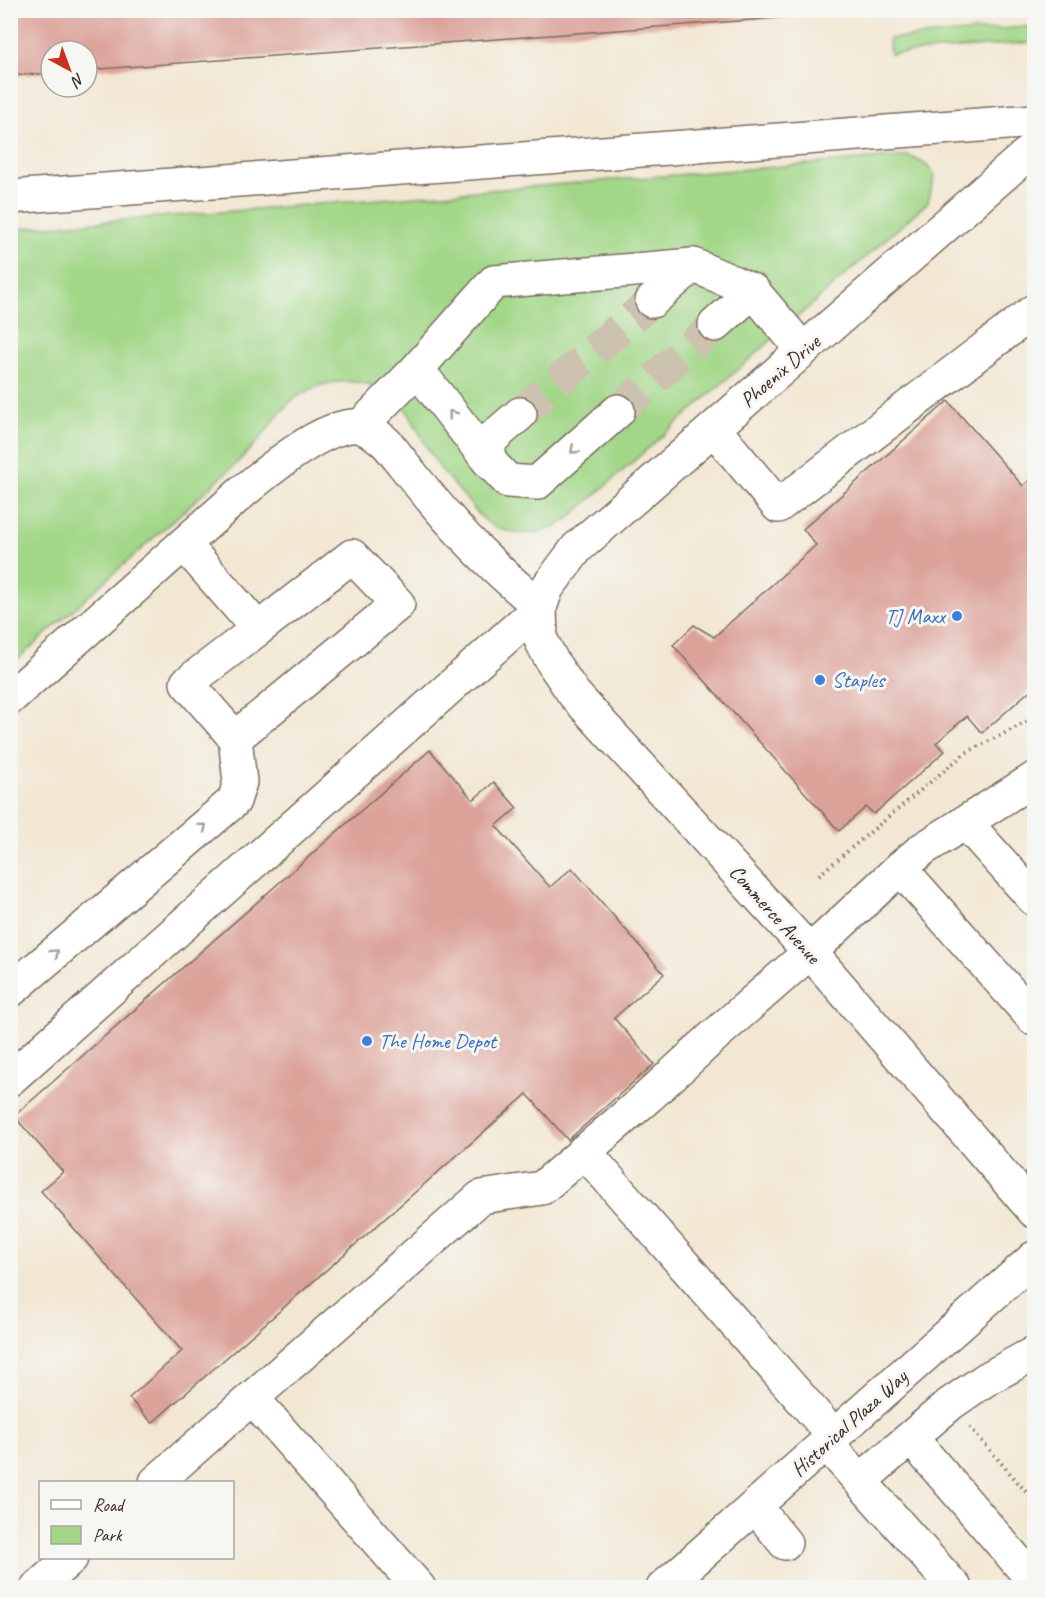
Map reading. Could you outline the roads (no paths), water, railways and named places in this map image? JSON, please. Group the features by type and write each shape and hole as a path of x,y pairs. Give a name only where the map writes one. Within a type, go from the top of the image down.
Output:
{"street":[{"path":"10,197 1035,121"},
{"name":"Phoenix Drive","path":"540,607 546,588 577,548 1035,148"},
{"path":"10,698 238,495 271,469 325,434 361,426 417,369 494,282 693,265 753,291 803,350"},
{"path":"652,301 693,265"},
{"path":"715,325 753,291"},
{"path":"714,429 778,506 1035,311"},
{"path":"417,369 488,460 508,481 537,483 618,411"},
{"path":"488,460 490,440 520,414"},
{"path":"10,1079 540,607 462,533 382,438 361,426"},
{"path":"184,544 258,629"},
{"path":"10,991 234,801 240,782 235,738 187,683 352,556 398,604 235,738"},
{"name":"Commerce Avenue","path":"540,607 541,640 552,663 574,694 810,952 1035,1212"},
{"path":"157,1481 480,1197 542,1188 649,1096 900,868 923,849 1035,778"},
{"path":"965,822 1035,899"},
{"path":"900,868 1035,1019"},
{"path":"584,1151 830,1439 860,1481 956,1587"},
{"name":"Historical Plaza Way","path":"663,1587 1035,1258"},
{"path":"860,1481 950,1404 985,1380 1035,1353"},
{"path":"252,1398 419,1587"},
{"path":"911,1438 1035,1581"},
{"path":"755,1506 785,1543"},
{"path":"38,1587 69,1559"}],"tunnel":[{"path":"520,414 652,301"},
{"path":"618,411 715,325"}],"place":[{"name":"TJ Maxx","path":"957,616"},
{"name":"Staples","path":"820,680"},
{"name":"The Home Depot","path":"367,1041"}]}
